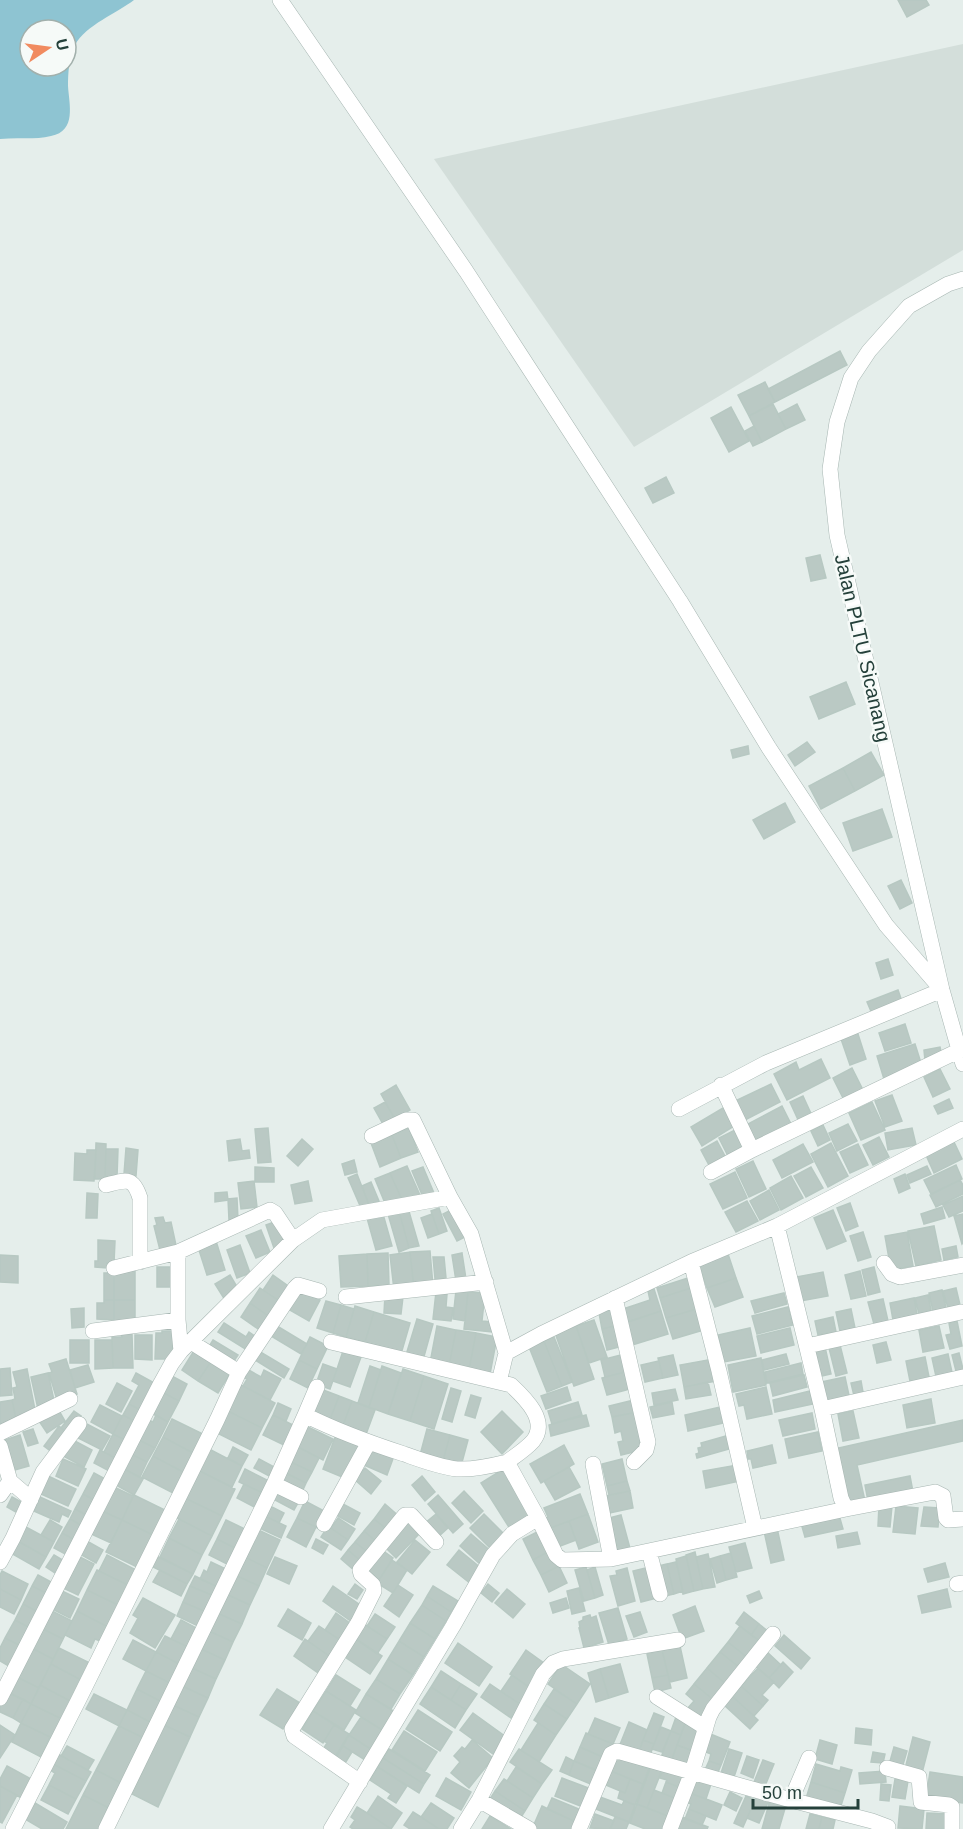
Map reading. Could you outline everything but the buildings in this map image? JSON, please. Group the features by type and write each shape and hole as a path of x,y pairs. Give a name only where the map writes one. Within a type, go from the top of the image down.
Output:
{"street":[{"path":"280,0 466,272 680,601 769,748 886,925 942,990 766,1063 679,1108"},
{"name":"Jalan PLTU Sicanang","path":"961,1057 942,990 837,536 830,469 837,422 851,378 869,351 909,306 948,284 963,279"},
{"path":"711,1172 752,1150 961,1057"},
{"path":"721,1085 752,1150"},
{"path":"372,1136 406,1120 413,1120 450,1197 471,1234 506,1353 499,1382"},
{"path":"506,1353 691,1262 777,1226 963,1129"},
{"path":"106,1185 124,1180 131,1182 137,1188 140,1198 140,1262"},
{"path":"0,1698 161,1383 172,1363 186,1346 293,1240 322,1220 450,1197"},
{"path":"114,1268 178,1252 270,1210 275,1213 293,1240"},
{"path":"777,1226 822,1409 841,1498 846,1509"},
{"path":"178,1252 178,1320 186,1346 239,1372"},
{"path":"691,1262 755,1528"},
{"path":"884,1263 892,1274 900,1277 963,1265"},
{"path":"346,1297 486,1282"},
{"path":"13,1829 85,1688 239,1372 295,1288 298,1286 319,1291"},
{"path":"615,1298 648,1442 646,1450 634,1462"},
{"path":"807,1346 961,1312"},
{"path":"93,1331 178,1320"},
{"path":"305,1415 333,1429 369,1442 455,1469 471,1469 507,1462 533,1442 538,1433 538,1422 534,1411 511,1385 331,1342"},
{"path":"822,1409 963,1377"},
{"path":"106,1829 274,1484 316,1386"},
{"path":"0,1433 70,1399"},
{"path":"0,1562 43,1472 79,1424"},
{"path":"324,1524 369,1442"},
{"path":"0,1446 10,1481 31,1499"},
{"path":"507,1462 558,1558 562,1560 611,1559 935,1492 943,1496 948,1520 963,1519"},
{"path":"593,1464 611,1559"},
{"path":"0,1495 10,1481"},
{"path":"274,1484 301,1497"},
{"path":"360,1782 294,1736 292,1729 358,1623 374,1591 373,1585 361,1574 360,1569 405,1515 411,1515 436,1542"},
{"path":"331,1829 493,1555 512,1534 538,1518"},
{"path":"649,1551 660,1594"},
{"path":"670,1829 713,1709 773,1634"},
{"path":"461,1829 479,1800 543,1674 553,1663 563,1659 678,1640"},
{"path":"657,1697 706,1728"},
{"path":"579,1829 611,1754 614,1752 791,1800 856,1823 872,1821 888,1827"},
{"path":"791,1800 809,1758"},
{"path":"887,1768 919,1777 921,1802 952,1807 952,1829"},
{"path":"479,1800 529,1829"}],"shaded area":[{"path":"963,44 963,250 634,447 434,159"}],"water":[{"path":"0,0 134,0 94,25 78,41 78,18 18,18 18,78 68,78 70,116 65,129 51,136 0,139"}]}
